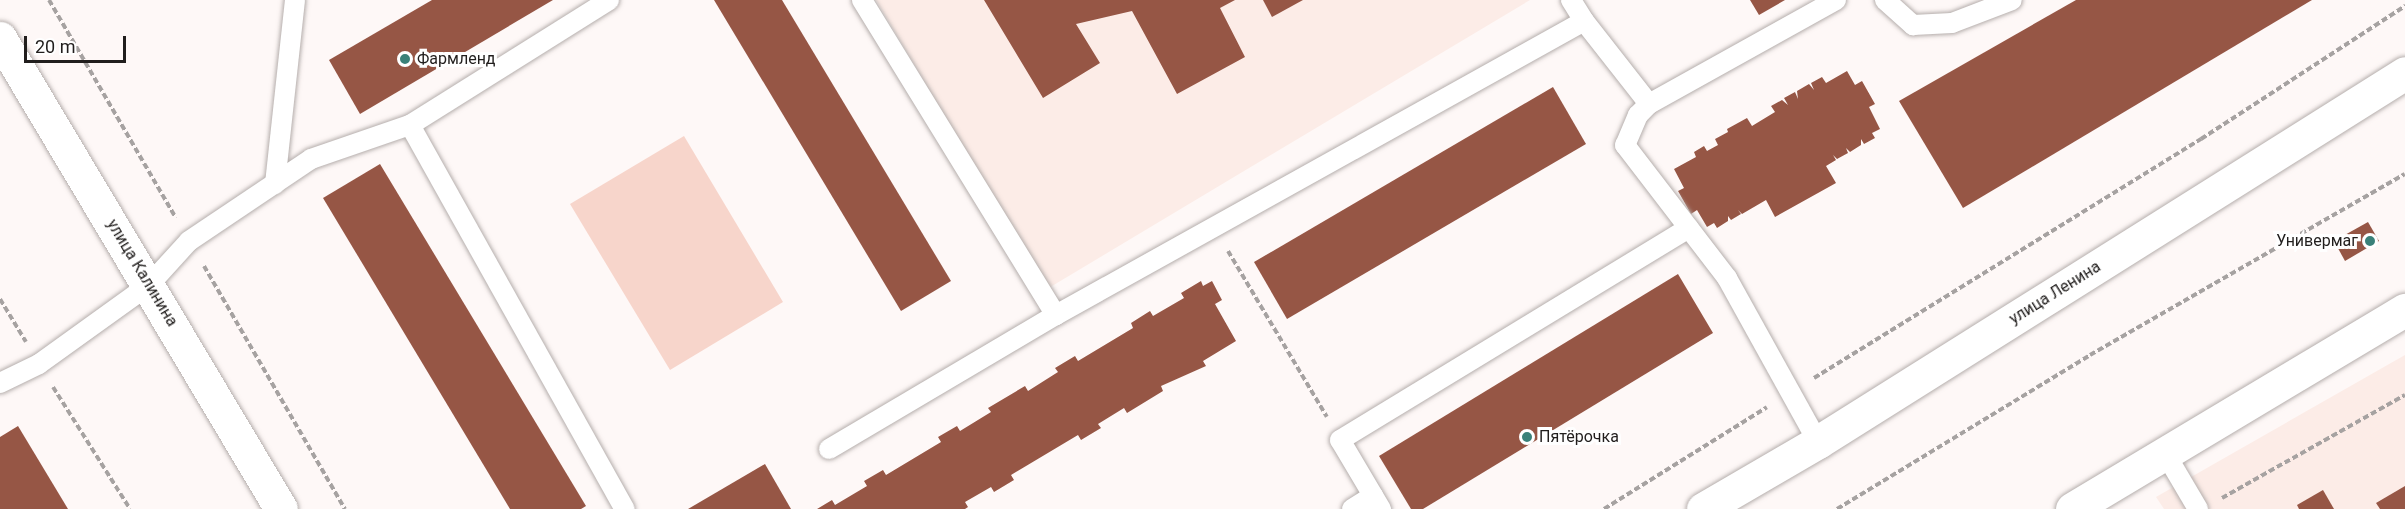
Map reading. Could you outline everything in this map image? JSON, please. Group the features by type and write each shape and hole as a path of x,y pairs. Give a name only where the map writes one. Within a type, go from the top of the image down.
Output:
{"street":[{"name":"улица Калинина","path":"0,38 281,509"},
{"name":"улица Ленина","path":"1703,509 1818,442 2405,73"},
{"path":"2072,509 2405,310"}],"lane":[{"path":"275,184 296,0"},
{"path":"0,383 39,364 149,285 189,241 311,159 410,125 609,0"},
{"path":"862,0 1056,315"},
{"path":"1571,0 1584,21 1649,105"},
{"path":"1818,442 1792,391 1727,278 1625,145 1638,115 1649,105 1836,0"},
{"path":"1885,0 1912,25 1952,23 2012,0"},
{"path":"829,448 1056,315 1584,21"},
{"path":"410,125 625,509"},
{"path":"1352,509 1377,503 1340,440 1689,228"},
{"path":"2165,453 2206,506"}],"path":[{"path":"1604,509 2201,139 2405,6"},
{"path":"1837,509 2090,355 2405,174"},
{"path":"1213,227 1340,440"},
{"path":"0,299 130,509"},
{"path":"2206,506 2405,396"}],"shaded area":[{"path":"876,0 1530,0 1047,289"},
{"path":"684,136 783,302 670,370 570,204"},
{"path":"2405,355 2405,509 2164,509 2156,497"}],"building":[{"path":"432,0 553,0 360,114 329,60"},
{"path":"714,0 782,0 951,281 901,311"},
{"path":"984,0 1235,0 1220,8 1245,57 1177,94 1132,11 1076,24 1100,63 1043,98"},
{"path":"1263,0 1303,0 1272,17"},
{"path":"1750,0 1785,0 1759,15"},
{"path":"2076,0 2312,0 1963,208 1899,101"},
{"path":"1847,71 1855,85 1862,81 1875,104 1869,107 1880,129 1872,133 1875,138 1864,144 1861,139 1861,145 1850,152 1846,148 1848,153 1837,159 1833,155 1836,160 1826,166 1836,183 1775,217 1766,200 1742,214 1738,210 1741,214 1731,220 1728,216 1728,221 1717,228 1714,223 1707,227 1697,210 1691,214 1678,191 1684,188 1674,169 1696,157 1694,152 1704,146 1707,151 1718,145 1715,139 1728,132 1727,129 1747,118 1752,126 1775,112 1771,106 1782,100 1788,105 1784,98 1795,92 1798,99 1797,91 1809,84 1814,90 1811,83 1822,77 1826,83"},
{"path":"1553,87 1586,144 1287,319 1254,262"},
{"path":"380,164 586,506 581,509 510,509 323,198"},
{"path":"2368,222 2379,241 2345,261 2334,241"},
{"path":"1678,274 1713,333 1423,509 1411,509 1379,456"},
{"path":"1201,281 1203,286 1212,281 1222,300 1215,304 1236,341 1203,361 1206,366 1161,386 1163,391 1127,413 1124,408 1098,424 1101,428 1081,440 1078,435 1011,475 1014,480 994,492 991,487 965,502 968,507 965,509 817,509 832,500 835,505 867,486 864,481 883,470 886,475 941,442 938,437 957,426 960,431 991,412 988,408 1025,386 1028,391 1058,372 1055,368 1075,356 1078,361 1133,328 1131,323 1150,311 1153,316 1184,298 1181,293"},
{"path":"18,426 68,509 0,509 0,437"},
{"path":"765,464 791,509 688,509"},
{"path":"2405,486 2405,509 2380,509 2376,503"},
{"path":"2323,490 2334,509 2299,509 2297,505"}],"place":[{"name":"Фармленд","path":"405,59"},
{"name":"Универмаг","path":"2370,241"},
{"name":"Пятёрочка","path":"1527,437"}]}
